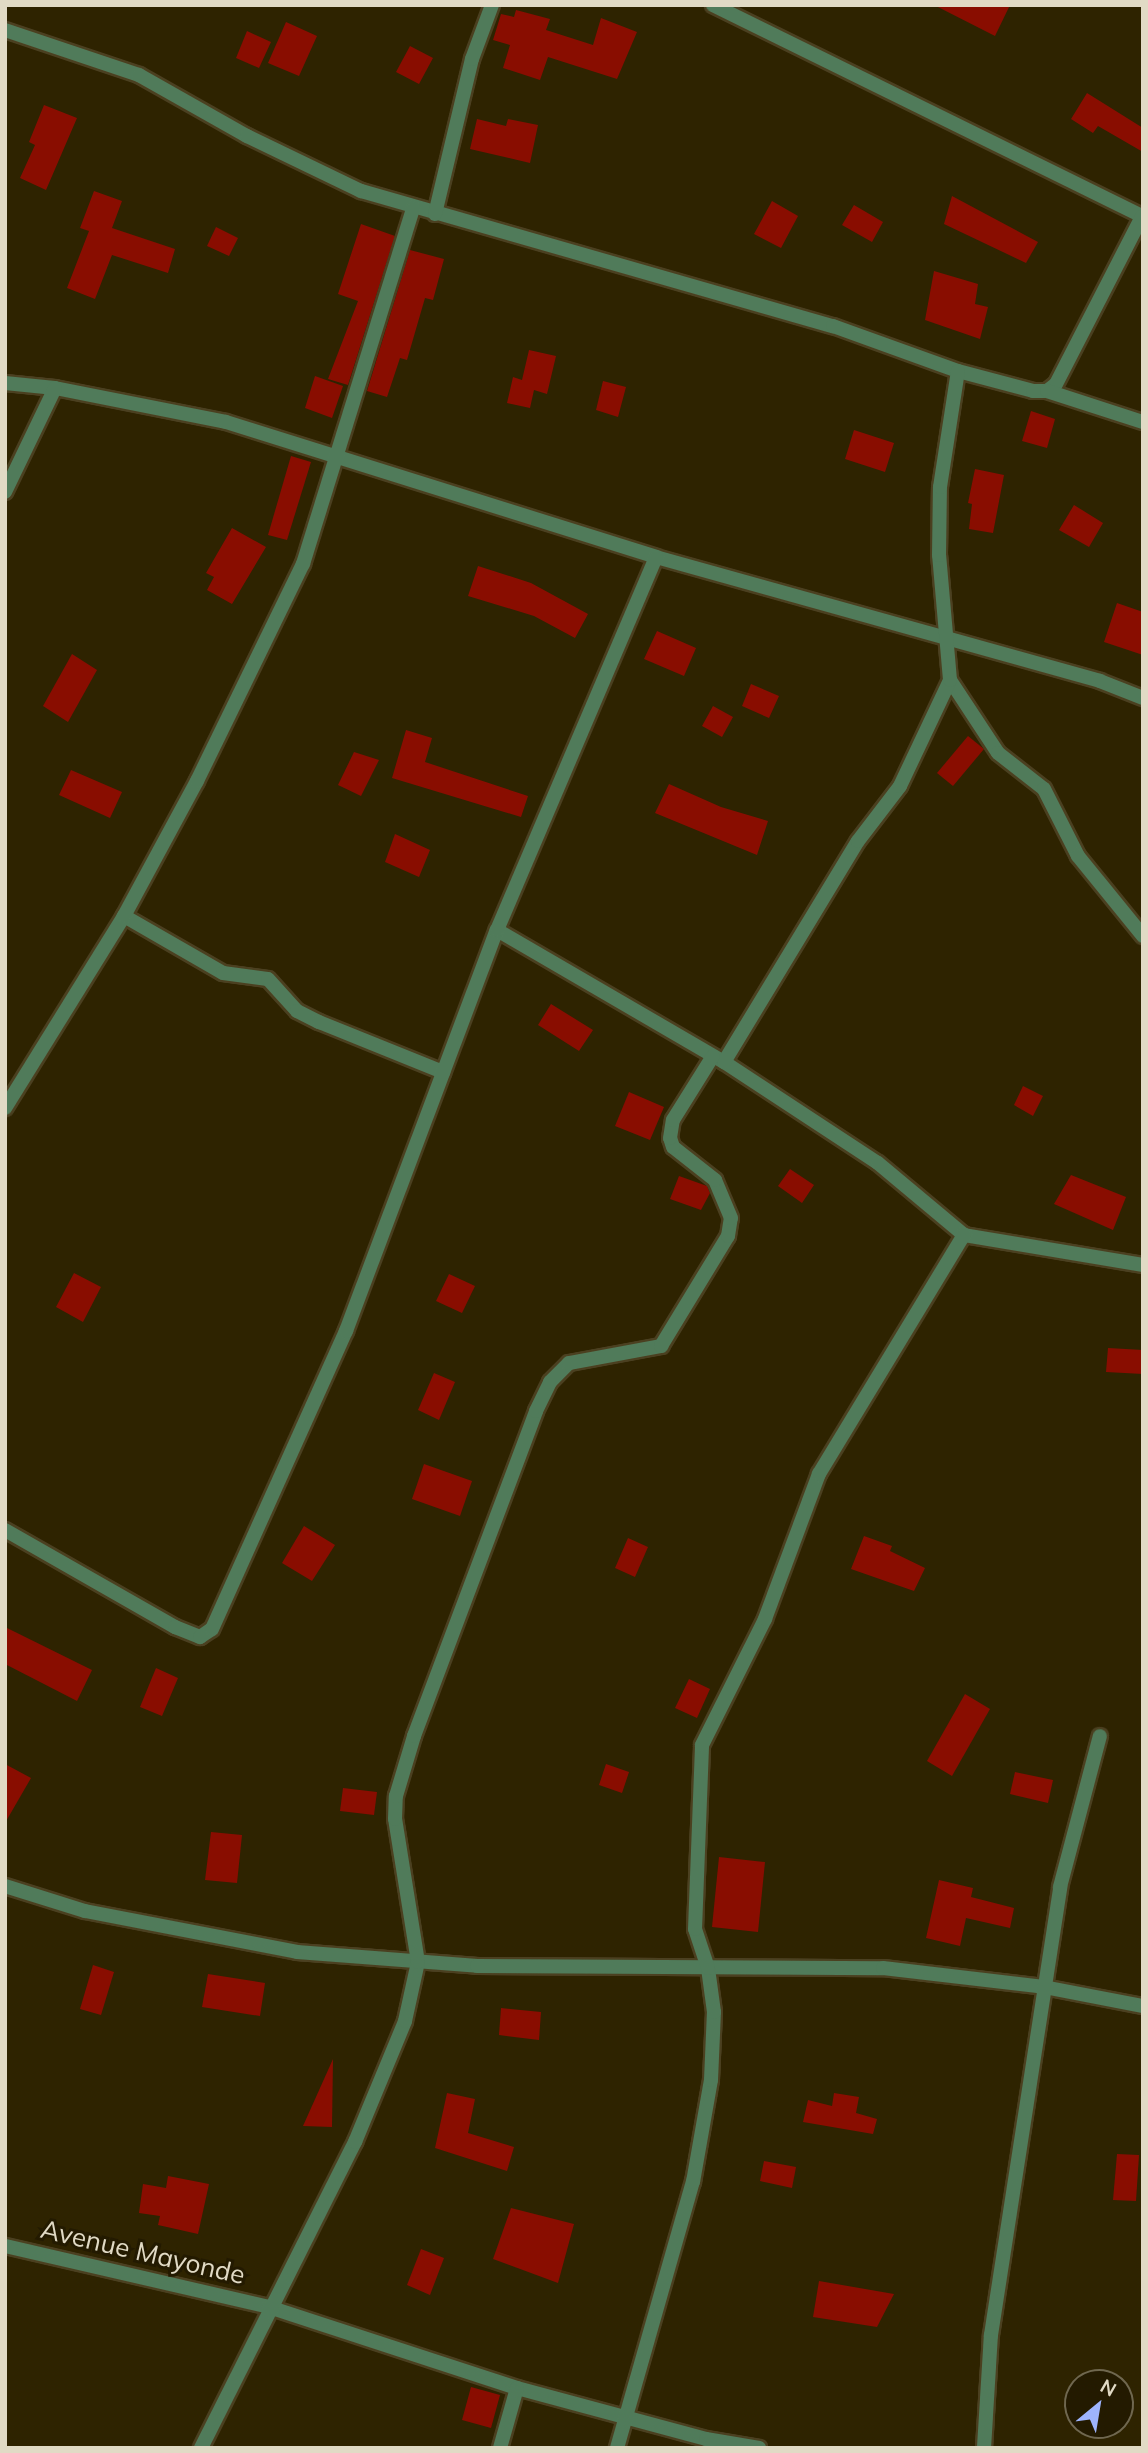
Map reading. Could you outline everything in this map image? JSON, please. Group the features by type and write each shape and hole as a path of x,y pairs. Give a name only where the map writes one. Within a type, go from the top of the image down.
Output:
{"street":[{"path":"435,214 472,59 492,5"},
{"path":"713,5 1142,217 1056,384 1047,391"},
{"path":"5,30 139,75 331,178 413,209 833,326 958,371 1033,391 1047,391 1143,422"},
{"path":"5,1108 124,916 197,781 303,564 413,209"},
{"path":"958,371 940,487 944,640 950,680 998,753 1044,789 1078,856 1143,936"},
{"path":"5,383 55,388 182,410 656,556 944,640 1100,681 1143,698"},
{"path":"5,492 55,388"},
{"path":"5,1530 175,1627 200,1637 208,1634 223,1610 346,1331 497,930 656,556"},
{"path":"201,2448 269,2306 355,2143 396,2049 418,1962 396,1819 407,1757 550,1382 579,1360 662,1346 728,1236 731,1218 715,1180 673,1147 670,1138 673,1120 718,1059 858,841 900,786 950,680"},
{"path":"124,916 223,973 268,979 297,1011 319,1022 443,1072"},
{"path":"497,930 718,1059 878,1163 964,1235 1143,1265"},
{"path":"617,2448 661,2299 705,2126 714,2012 708,1968 695,1929 702,1745 769,1608 818,1474 964,1235"},
{"path":"984,2448 991,2334 1060,1887 1100,1736"},
{"path":"5,1886 147,1924 298,1952 418,1962 708,1968 883,1968 1044,1987 1143,2006"},
{"name":"Avenue Mayonde","path":"5,2246 269,2306 517,2388 624,2418 760,2448"},
{"path":"500,2448 517,2388"}],"building":[{"path":"934,5 1010,5 995,36"},
{"path":"516,10 550,19 546,30 593,45 601,18 637,32 617,79 548,57 540,80 503,68 510,45 493,40 501,14 514,17"},
{"path":"286,22 317,36 299,76 268,63"},
{"path":"247,31 271,42 259,68 236,58"},
{"path":"410,46 433,58 419,84 396,72"},
{"path":"1087,93 1143,128 1143,152 1098,126 1093,133 1071,119"},
{"path":"44,105 77,118 46,190 20,178 35,145 29,142"},
{"path":"477,119 506,126 508,119 538,125 530,163 470,149"},
{"path":"94,191 122,201 112,228 175,249 168,273 112,255 95,299 67,288 89,231 80,228"},
{"path":"952,196 1038,242 1026,263 944,224"},
{"path":"772,201 798,216 781,248 754,234"},
{"path":"854,205 883,222 872,242 842,225"},
{"path":"361,224 395,236 348,385 328,379 358,301 338,294"},
{"path":"216,227 238,238 229,256 207,246"},
{"path":"410,250 444,259 433,300 425,298 407,360 400,358 387,397 367,391"},
{"path":"934,271 978,284 975,304 988,307 980,339 925,320"},
{"path":"529,350 556,356 547,394 534,390 530,408 507,403 513,377 522,380"},
{"path":"315,376 343,386 332,418 305,408"},
{"path":"603,381 626,387 618,417 596,410"},
{"path":"1031,411 1055,419 1047,448 1022,441"},
{"path":"854,430 894,443 885,472 845,459"},
{"path":"291,456 311,462 287,540 268,535"},
{"path":"975,469 1004,475 993,533 969,529 972,504 968,503"},
{"path":"1074,505 1103,523 1089,547 1059,530"},
{"path":"232,528 266,547 232,604 207,590 214,577 206,573"},
{"path":"478,566 531,583 588,614 575,638 534,616 468,596"},
{"path":"1117,603 1143,612 1143,655 1104,642"},
{"path":"657,631 696,648 684,676 644,659"},
{"path":"72,654 97,670 68,722 43,706"},
{"path":"751,684 779,696 769,718 742,706"},
{"path":"713,706 733,717 722,737 702,726"},
{"path":"406,730 432,738 425,762 528,796 521,817 392,778"},
{"path":"968,736 984,749 953,786 937,773"},
{"path":"354,752 379,760 361,796 338,785"},
{"path":"71,770 122,792 110,818 59,795"},
{"path":"669,784 721,807 768,821 757,855 655,813"},
{"path":"395,834 430,850 419,877 385,862"},
{"path":"551,1004 593,1030 579,1051 538,1025"},
{"path":"1023,1086 1043,1096 1033,1116 1014,1105"},
{"path":"629,1092 664,1107 650,1140 615,1126"},
{"path":"790,1169 814,1185 802,1203 778,1186"},
{"path":"1071,1175 1126,1197 1113,1230 1054,1204"},
{"path":"679,1176 707,1186 710,1193 701,1210 670,1199"},
{"path":"74,1273 101,1287 83,1322 56,1307"},
{"path":"449,1274 475,1286 462,1313 436,1301"},
{"path":"1108,1348 1143,1350 1143,1374 1106,1372"},
{"path":"434,1373 455,1382 439,1420 418,1410"},
{"path":"424,1464 472,1481 460,1516 412,1499"},
{"path":"304,1526 335,1545 312,1581 282,1563"},
{"path":"864,1536 892,1546 890,1551 925,1568 914,1591 851,1569"},
{"path":"628,1538 648,1547 635,1577 615,1568"},
{"path":"5,1627 92,1670 77,1701 5,1664"},
{"path":"156,1668 178,1678 162,1716 140,1707"},
{"path":"689,1679 710,1689 697,1718 675,1708"},
{"path":"965,1694 990,1709 952,1776 927,1761"},
{"path":"5,1764 31,1778 5,1823"},
{"path":"606,1764 629,1772 622,1793 599,1785"},
{"path":"1015,1772 1053,1780 1048,1803 1010,1794"},
{"path":"343,1788 377,1792 374,1815 340,1811"},
{"path":"211,1832 242,1835 237,1883 205,1880"},
{"path":"719,1857 765,1862 758,1932 712,1927"},
{"path":"939,1880 973,1888 971,1897 1014,1908 1010,1928 966,1918 960,1946 926,1938"},
{"path":"93,1965 114,1972 101,2015 80,2009"},
{"path":"208,1974 265,1983 260,2016 202,2007"},
{"path":"501,2008 541,2012 539,2040 499,2035"},
{"path":"333,2059 332,2127 303,2126"},
{"path":"447,2093 475,2099 468,2133 514,2147 507,2171 435,2148"},
{"path":"834,2093 859,2097 856,2113 877,2119 873,2134 803,2122 808,2100 832,2106"},
{"path":"1117,2154 1139,2155 1136,2201 1113,2200"},
{"path":"764,2161 796,2167 792,2188 760,2181"},
{"path":"168,2176 209,2184 198,2234 158,2225 160,2216 139,2213 143,2184 166,2188"},
{"path":"511,2208 574,2224 558,2283 493,2259"},
{"path":"421,2249 444,2258 430,2295 407,2285"},
{"path":"819,2281 894,2294 877,2327 813,2317"},
{"path":"471,2387 500,2395 491,2428 462,2420"}]}
